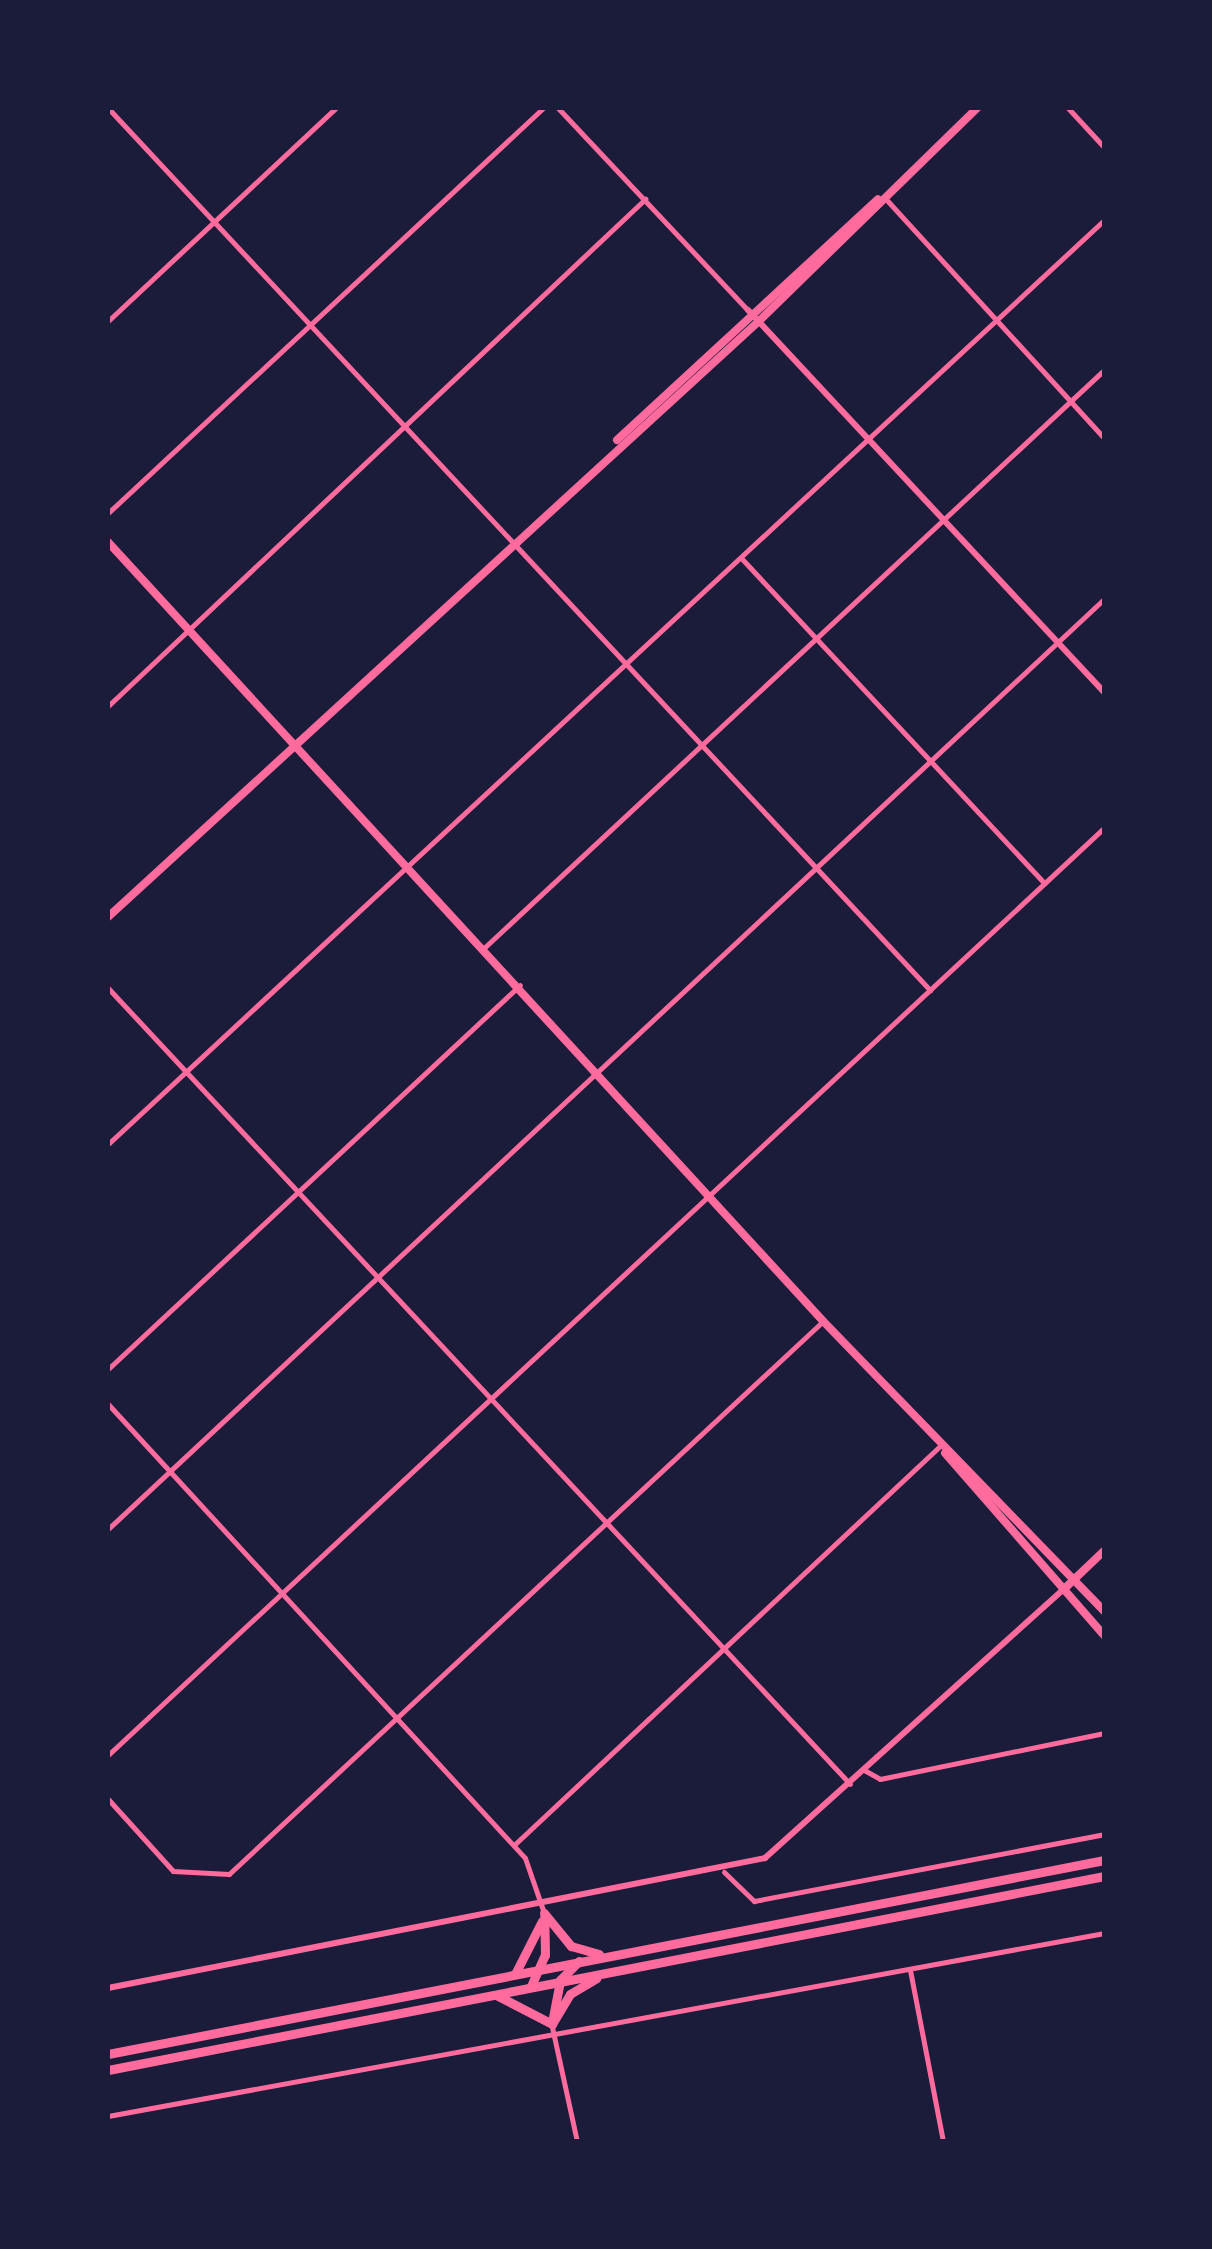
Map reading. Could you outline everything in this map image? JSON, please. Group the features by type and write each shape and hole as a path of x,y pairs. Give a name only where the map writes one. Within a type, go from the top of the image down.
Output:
{"highway":[{"path":"108,2054 1104,1860"},
{"path":"108,2070 1104,1876"},
{"path":"544,1909 571,1946 606,1955"},
{"path":"531,1986 542,1967 544,1909"},
{"path":"515,1973 536,1948 544,1909"},
{"path":"552,2027 560,1980 579,1961"},
{"path":"552,2027 570,1994 609,1971"},
{"path":"487,1995 552,2027"}],"main road":[{"path":"608,451 760,322 883,196 977,108"},
{"path":"108,917 608,451 748,310 883,196"},
{"path":"108,542 714,1192 823,1321 1104,1611"},
{"path":"940,1446 1104,1635"},
{"path":"1062,1590 1104,1550"}],"street":[{"path":"108,321 336,108"},
{"path":"108,513 543,108"},
{"path":"558,108 1104,692"},
{"path":"1068,108 1104,147"},
{"path":"109,109 930,990"},
{"path":"883,196 1104,438"},
{"path":"108,706 646,199"},
{"path":"108,1144 742,560 1104,220"},
{"path":"484,947 1104,370"},
{"path":"742,560 1044,883"},
{"path":"108,1529 1104,600"},
{"path":"108,1755 1104,828"},
{"path":"108,1369 520,986"},
{"path":"108,988 850,1784"},
{"path":"108,1799 173,1870 228,1874 823,1321"},
{"path":"108,1404 514,1845 534,1870 544,1909"},
{"path":"514,1845 940,1446"},
{"path":"108,1988 544,1909 724,1872 780,1849 1062,1590"},
{"path":"864,1770 880,1778 1104,1733"},
{"path":"724,1872 754,1901 1104,1834"},
{"path":"108,2116 552,2027 910,1970 1104,1934"},
{"path":"910,1970 943,2142"},
{"path":"552,2027 577,2142"}]}
